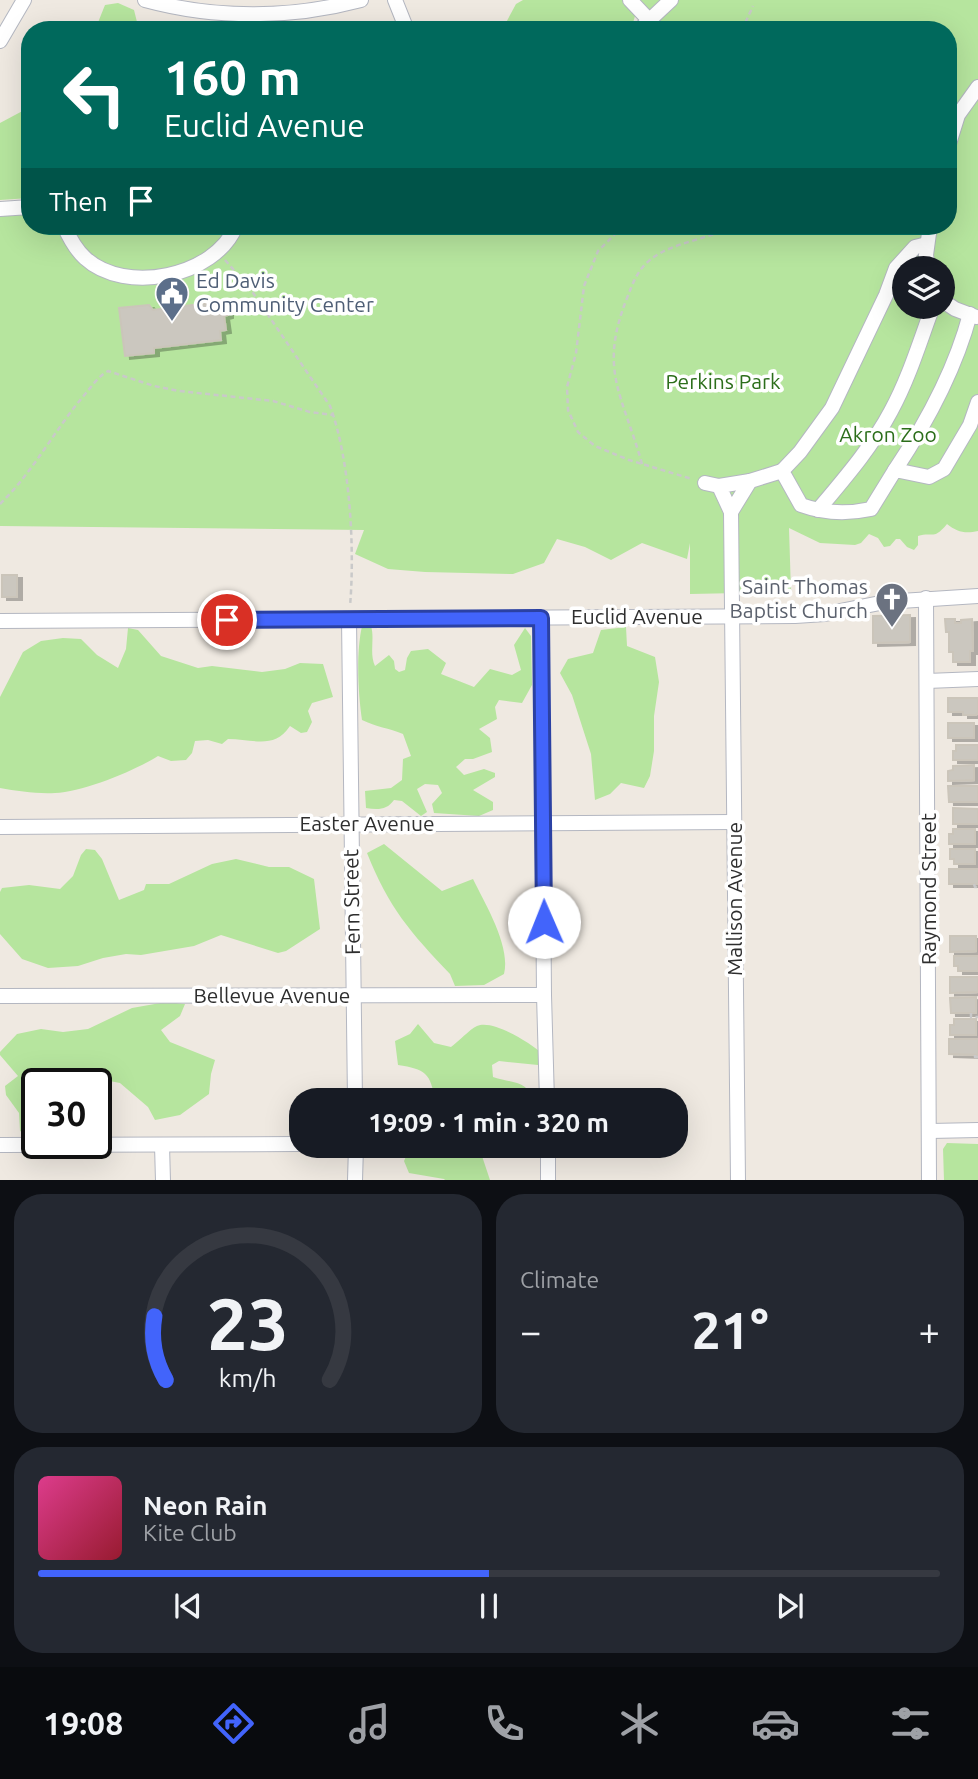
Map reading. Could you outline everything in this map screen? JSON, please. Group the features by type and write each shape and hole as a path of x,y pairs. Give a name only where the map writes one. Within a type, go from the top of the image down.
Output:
{"street":[{"path":"0,41 24,0"},
{"path":"145,0 201,12 244,7 291,13 360,0"},
{"path":"395,0 403,21"},
{"path":"630,0 642,21"},
{"path":"648,21 671,0"},
{"path":"957,118 978,87"},
{"path":"0,209 21,208"},
{"path":"68,235 85,258 100,268 125,276 153,278 184,271 218,252 230,235"},
{"path":"928,256 929,235"},
{"path":"750,481 731,512 712,484 750,481 782,471 800,452 832,408 886,295 896,268 915,247 928,244"},
{"path":"782,471 801,505 818,510 855,512 871,509 924,426 974,316 955,309"},
{"path":"818,510 855,464 891,412 928,319"},
{"path":"895,470 929,477 944,468 970,425 978,402"},
{"name":"Mallison Avenue","path":"731,512 738,1180"},
{"name":"Euclid Avenue","path":"0,621 732,617 825,614 885,602 978,596"},
{"name":"Raymond Street","path":"926,598 929,1180"},
{"path":"541,618 547,1088"},
{"name":"Fern Street","path":"349,620 355,1088"},
{"path":"927,681 978,679"},
{"name":"Easter Avenue","path":"0,827 734,822"},
{"name":"Bellevue Avenue","path":"0,996 544,995"},
{"path":"930,1131 978,1130"},
{"path":"0,1145 289,1144"},
{"path":"162,1145 163,1180"},
{"path":"355,1180 356,1158"},
{"path":"548,1158 548,1180"}],"path":[{"path":"746,21 753,6"},
{"path":"614,235 598,251 589,268 580,300 576,354 566,398 570,419 586,439 604,450 712,484"},
{"path":"642,464 614,377 612,359 618,321 640,268 657,255 709,235"},
{"path":"218,252 249,287 330,406 338,427 349,519 349,620"},
{"path":"0,504 24,479 67,415 95,381 108,371 179,391 273,401 310,412 333,415"},
{"path":"974,884 978,887"},
{"path":"971,1013 971,1017 978,1017"}],"green space":[{"path":"523,0 624,0 635,16 634,21 507,21 516,4"},
{"name":"Perkins Park","path":"638,0 978,0 978,531 961,532 947,524 936,534 918,536 918,545 914,550 900,539 884,547 878,538 869,534 861,543 855,545 820,543 789,528 791,592 690,594 690,543 687,559 642,543 611,560 585,547 557,539 544,563 513,574 425,572 388,569 355,554 364,530 0,526 0,209 21,207 21,235 957,235 957,21 658,21"},
{"path":"118,3 134,10 137,21 99,21 105,5"},
{"path":"21,112 21,199 0,200 0,123"},
{"path":"362,626 371,626 375,666 389,655 399,672 405,670 411,651 428,649 446,663 441,674 474,687 490,669 512,675 521,670 514,645 525,628 531,636 532,685 522,703 499,700 495,707 497,719 479,729 490,738 492,752 465,759 456,767 464,775 484,769 495,773 495,777 473,790 493,802 493,810 479,816 434,813 432,804 442,793 438,785 425,784 417,789 427,812 421,816 402,801 394,800 382,808 366,808 365,791 391,788 402,780 403,759 411,756 403,734 362,720 358,673"},
{"path":"626,627 627,646 655,657 659,682 650,776 644,788 621,783 610,794 595,800 591,754 572,695 560,673 568,659 593,653 601,630"},
{"path":"128,628 138,630 161,656 198,668 212,666 262,672 285,669 300,663 323,664 333,697 312,703 308,711 312,722 307,732 301,733 290,726 270,741 228,739 222,744 208,740 195,741 192,753 186,760 171,761 158,756 108,780 66,792 41,793 0,788 0,697 23,652 41,641 81,639 97,655 118,668 126,649"},
{"path":"384,844 442,891 473,879 500,938 504,951 504,974 484,985 455,986 450,974 412,932 392,904 375,872 367,853"},
{"path":"86,849 95,850 102,859 119,900 144,890 146,884 169,884 212,864 236,859 269,867 289,867 314,879 320,929 286,951 278,953 221,935 194,946 141,955 126,954 78,966 48,968 22,959 0,934 2,888 29,885 60,889 73,876"},
{"path":"166,1002 185,1004 180,1016 161,1030 170,1042 215,1060 209,1094 180,1115 155,1120 148,1107 120,1083 112,1081 112,1068 21,1068 20,1131 19,1113 6,1095 5,1086 18,1076 0,1052 17,1034 41,1029 63,1032 88,1029 132,1008"},
{"path":"418,1024 434,1043 451,1047 477,1026 492,1026 511,1033 542,1053 538,1065 499,1061 492,1065 493,1077 518,1083 526,1088 432,1088 429,1078 421,1071 398,1065 395,1041 410,1034"},
{"path":"947,1143 978,1144 978,1180 944,1180 943,1149"},
{"path":"405,1158 483,1158 490,1180 445,1180 409,1173"}],"building":[{"path":"217,302 217,307 228,312 228,315 224,316 226,330 220,331 221,340 154,348 154,353 125,356 119,308 149,305 153,310"},
{"path":"2,575 17,575 17,597 2,597"},
{"name":"Saint Thomas Baptist Church","path":"910,615 910,642 873,643 873,616"},
{"path":"945,619 955,619 955,623 961,623 961,620 972,619 973,651 970,651 970,662 953,662 953,652 949,652 949,632 946,632"},
{"path":"948,698 978,698 978,712 976,715 963,715 963,712 948,712"},
{"path":"948,723 974,723 974,738 948,738"},
{"path":"956,745 978,745 978,760 953,760"},
{"path":"974,765 974,780 948,781 948,771 953,770 953,766"},
{"path":"948,786 978,786 978,802 949,802"},
{"path":"953,808 978,809 978,824 953,824"},
{"path":"953,829 975,829 975,844 949,844 949,834 953,834"},
{"path":"950,849 975,849 975,864 954,864 954,859 950,859"},
{"path":"949,869 978,869 978,884 949,884"},
{"path":"950,936 976,936 976,951 950,952"},
{"path":"954,956 978,956 978,971 958,971 958,966 954,966"},
{"path":"950,977 978,977 978,992 950,993"},
{"path":"976,997 976,1013 951,1013 950,998"},
{"path":"954,1019 976,1019 976,1035 950,1035 950,1025 954,1025"},
{"path":"949,1039 978,1039 978,1055 949,1054"}],"place":[{"name":"Ed Davis Community Center","path":"172,323"},
{"name":"Saint Thomas Baptist Church","path":"892,629"}],"route":[{"path":"227,620 541,618 544,922"}],"park label":[{"name":"Akron Zoo","path":"888,435"}]}
